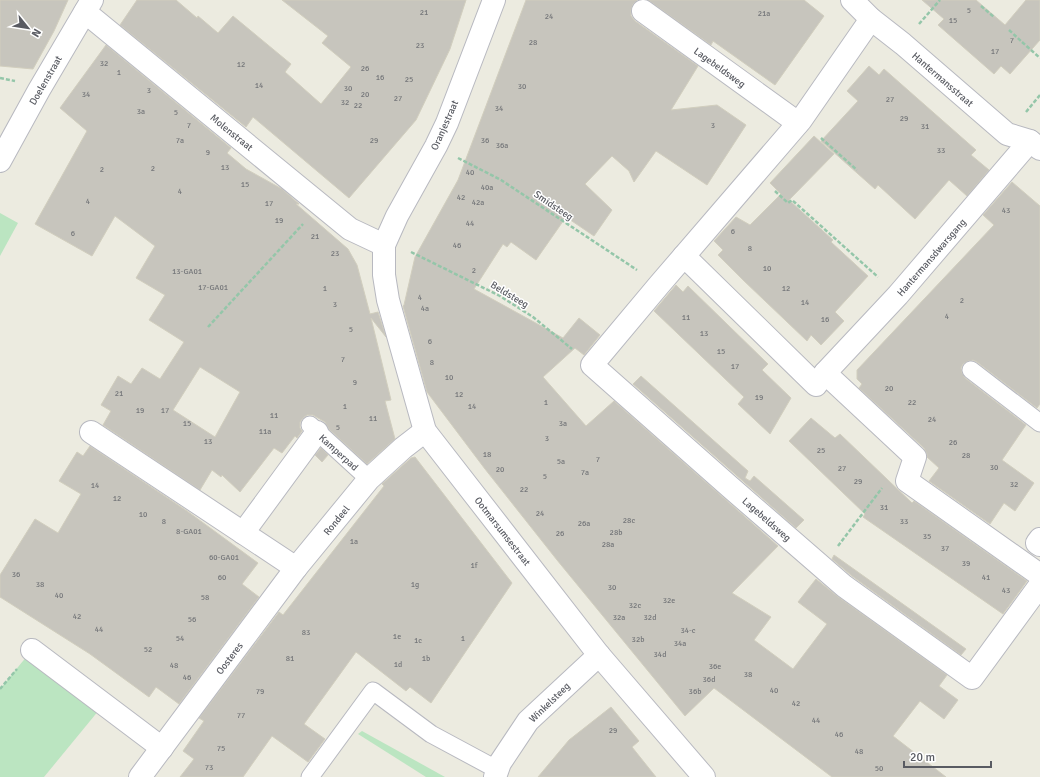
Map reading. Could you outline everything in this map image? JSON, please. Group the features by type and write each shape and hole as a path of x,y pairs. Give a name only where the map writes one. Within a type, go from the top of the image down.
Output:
{"street":[{"name":"Oranjestraat","path":"384,245 397,216 436,146 447,123 494,0"},
{"name":"Hantermansstraat","path":"852,0 853,3 871,19 903,44 1007,134 1035,145"},
{"name":"Doelenstraat","path":"0,161 88,6"},
{"name":"Molenstraat","path":"88,6 350,229 384,245"},
{"name":"Lagebeldsweg","path":"643,11 799,122"},
{"path":"592,365 799,122 871,19"},
{"name":"Hantermansdwarsgang","path":"827,371 898,296 1035,145"},
{"name":"Ootmarsumsestraat","path":"384,245 384,275 388,300 425,431 599,655 704,777"},
{"path":"684,256 816,385 827,371 915,457 907,481 1040,575"},
{"name":"Lagebeldsweg","path":"592,365 844,586 972,678 1040,585"},
{"path":"243,533 313,429"},
{"name":"Rondeel","path":"296,568 368,479 425,431"},
{"path":"91,432 296,568"},
{"path":"1040,539 1037,543 1040,545"},
{"name":"Oosteres","path":"140,777 296,568"},
{"path":"32,650 162,748"},
{"name":"Winkelsteeg","path":"496,774 500,763 528,721 599,655"}],"lane":[{"path":"970,370 1040,423"},
{"name":"Kamperpad","path":"313,429 368,479"},
{"path":"310,777 373,691 431,734 496,774"}],"path":[{"path":"903,44 940,0"},
{"path":"981,6 994,17"},
{"path":"1009,30 1040,58"},
{"path":"799,122 856,170"},
{"name":"Smidsteeg","path":"436,146 501,180 659,285"},
{"path":"755,173 788,203 792,200 898,296"},
{"path":"208,327 307,220"},
{"name":"Beldsteeg","path":"410,252 500,296 533,317 592,365"},
{"path":"822,567 883,486"}],"green space":[{"path":"0,213 18,223 0,256"},
{"path":"32,650 104,704 44,777 0,777 0,689"},
{"path":"362,731 445,777 426,777 358,734"}],"building":[{"path":"0,0 68,0 54,31 33,69 0,66"},
{"path":"137,0 176,0 218,33 233,16 291,64 285,72 321,104 351,67 322,43 328,36 282,0 466,0 450,49 416,120 349,198 253,117 246,127 120,25"},
{"path":"526,0 637,0 633,4 631,10 631,16 635,21 698,66 671,110 717,105 746,125 707,185 656,151 634,182 629,171 612,156 585,184 612,210 594,236 566,217 536,260 511,242 507,247 503,244 474,289 563,338 579,318 600,335 584,355 575,348 543,377 586,426 614,401 778,546 732,593 771,617 754,640 793,669 827,624 798,602 816,579 837,596 947,675 939,686 958,700 944,719 920,701 893,736 946,777 832,777 714,688 685,716 557,560 485,469 427,392 403,306 415,257 458,180"},
{"path":"648,0 804,0 824,16 775,85 713,41 711,45"},
{"path":"922,0 976,0 1005,25 1026,0 1040,0 1040,40 1010,74 1001,66 994,74 938,25 944,19"},
{"path":"106,45 231,148 227,153 246,169 282,189 299,204 296,204 348,249 357,265 370,314 378,312 386,337 371,318 391,400 385,401 395,439 367,464 329,429 325,422 313,415 307,415 300,422 300,428 302,431 297,438 295,436 282,453 274,448 240,492 222,475 221,477 212,470 200,490 103,425 111,411 101,405 118,376 131,384 142,368 160,379 184,342 149,320 165,295 136,278 155,246 115,216 92,256 35,224 87,131 60,108","holes":["200,367 240,392 215,437 173,410"]},
{"path":"869,66 879,75 884,69 976,150 971,155 989,170 967,196 949,180 915,219 878,185 875,189 821,141 858,101 847,91"},
{"path":"814,136 834,154 789,200 833,240 831,242 868,276 835,312 844,321 821,345 811,335 807,341 743,280 718,255 723,250 714,241 736,217 750,225 781,194 770,183"},
{"path":"1012,182 1040,206 1040,404 1037,408 973,360 963,364 961,368 965,378 1026,425 1002,460 1034,483 1015,511 1004,503 990,524 929,481 939,468 927,457 924,448 859,388 862,384 857,379 857,370 994,225 983,215"},
{"path":"676,285 683,292 688,286 768,364 762,370 791,398 770,434 738,404 744,397 654,311"},
{"path":"641,376 748,471 745,478 750,481 754,476 804,520 796,528 633,384"},
{"path":"811,418 835,438 840,434 912,503 914,501 1027,581 1003,614 863,517 865,514 789,441"},
{"path":"90,446 187,511 258,563 242,584 259,597 179,704 156,687 149,697 90,654 0,597 0,575 35,519 58,533 81,494 59,481 77,452 83,456"},
{"path":"321,448 328,455 322,462 315,455"},
{"path":"415,457 512,583 431,703 410,687 406,691 356,652 304,724 325,739 308,762 272,736 243,777 180,777 194,759 183,751 204,721 199,718 279,612 283,615 384,486 382,484 411,458"},
{"path":"834,555 966,649 961,655 852,576 832,559"},
{"path":"611,707 639,741 632,747 656,777 538,777 569,740"}]}
